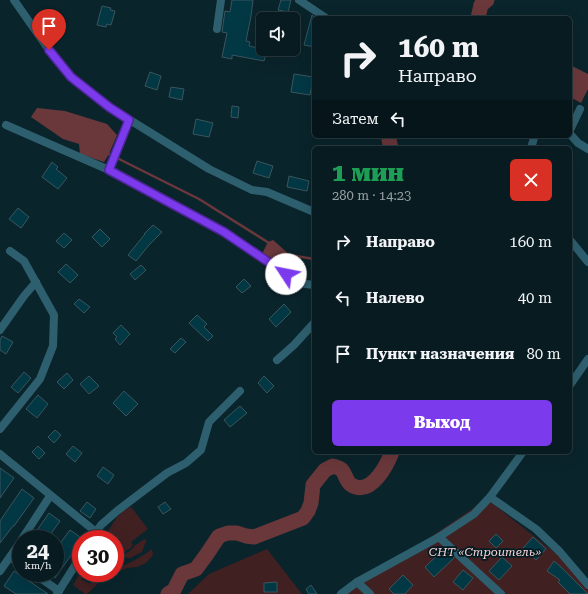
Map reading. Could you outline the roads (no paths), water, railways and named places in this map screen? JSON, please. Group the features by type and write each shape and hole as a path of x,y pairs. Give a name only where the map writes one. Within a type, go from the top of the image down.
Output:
{"street":[{"path":"14,0 49,50 71,77 109,107 209,169 252,190 267,192 312,211"},
{"path":"217,29 221,0"},
{"path":"299,0 323,16"},
{"path":"572,126 580,109"},
{"path":"109,170 129,120"},
{"path":"6,125 109,170 224,232 298,283 312,285"},
{"path":"572,136 578,144 588,149"},
{"path":"572,242 588,262"},
{"path":"0,429 40,379 53,346 54,315 24,260 10,251"},
{"path":"0,330 36,282"},
{"path":"277,360 294,345 312,325"},
{"path":"572,382 588,359"},
{"path":"98,530 101,525 117,511 167,473 186,463 201,450 209,422 240,391"},
{"path":"341,594 357,582 439,537 474,514 490,497 522,454"},
{"path":"0,455 50,496 87,530"},
{"path":"28,530 50,496"},
{"path":"490,497 536,529 560,552 588,585"},
{"path":"439,537 501,594"},
{"path":"0,571 12,554"},
{"path":"45,582 58,592 72,570"},
{"path":"357,582 370,594"}],"waterway":[{"path":"478,16 481,5 487,0"},
{"path":"390,138 390,146"},
{"path":"109,154 199,199 269,243"},
{"path":"288,254 312,259"},
{"path":"168,594 174,590 182,574 196,569 219,536 228,533 237,533 254,537 303,518 311,503 313,485 325,470 333,466 339,468 342,470 347,481 351,485 362,487 374,482 387,464 391,454"}],"park label":[{"name":"СНТ «Строитель»","path":"485,552"}]}
